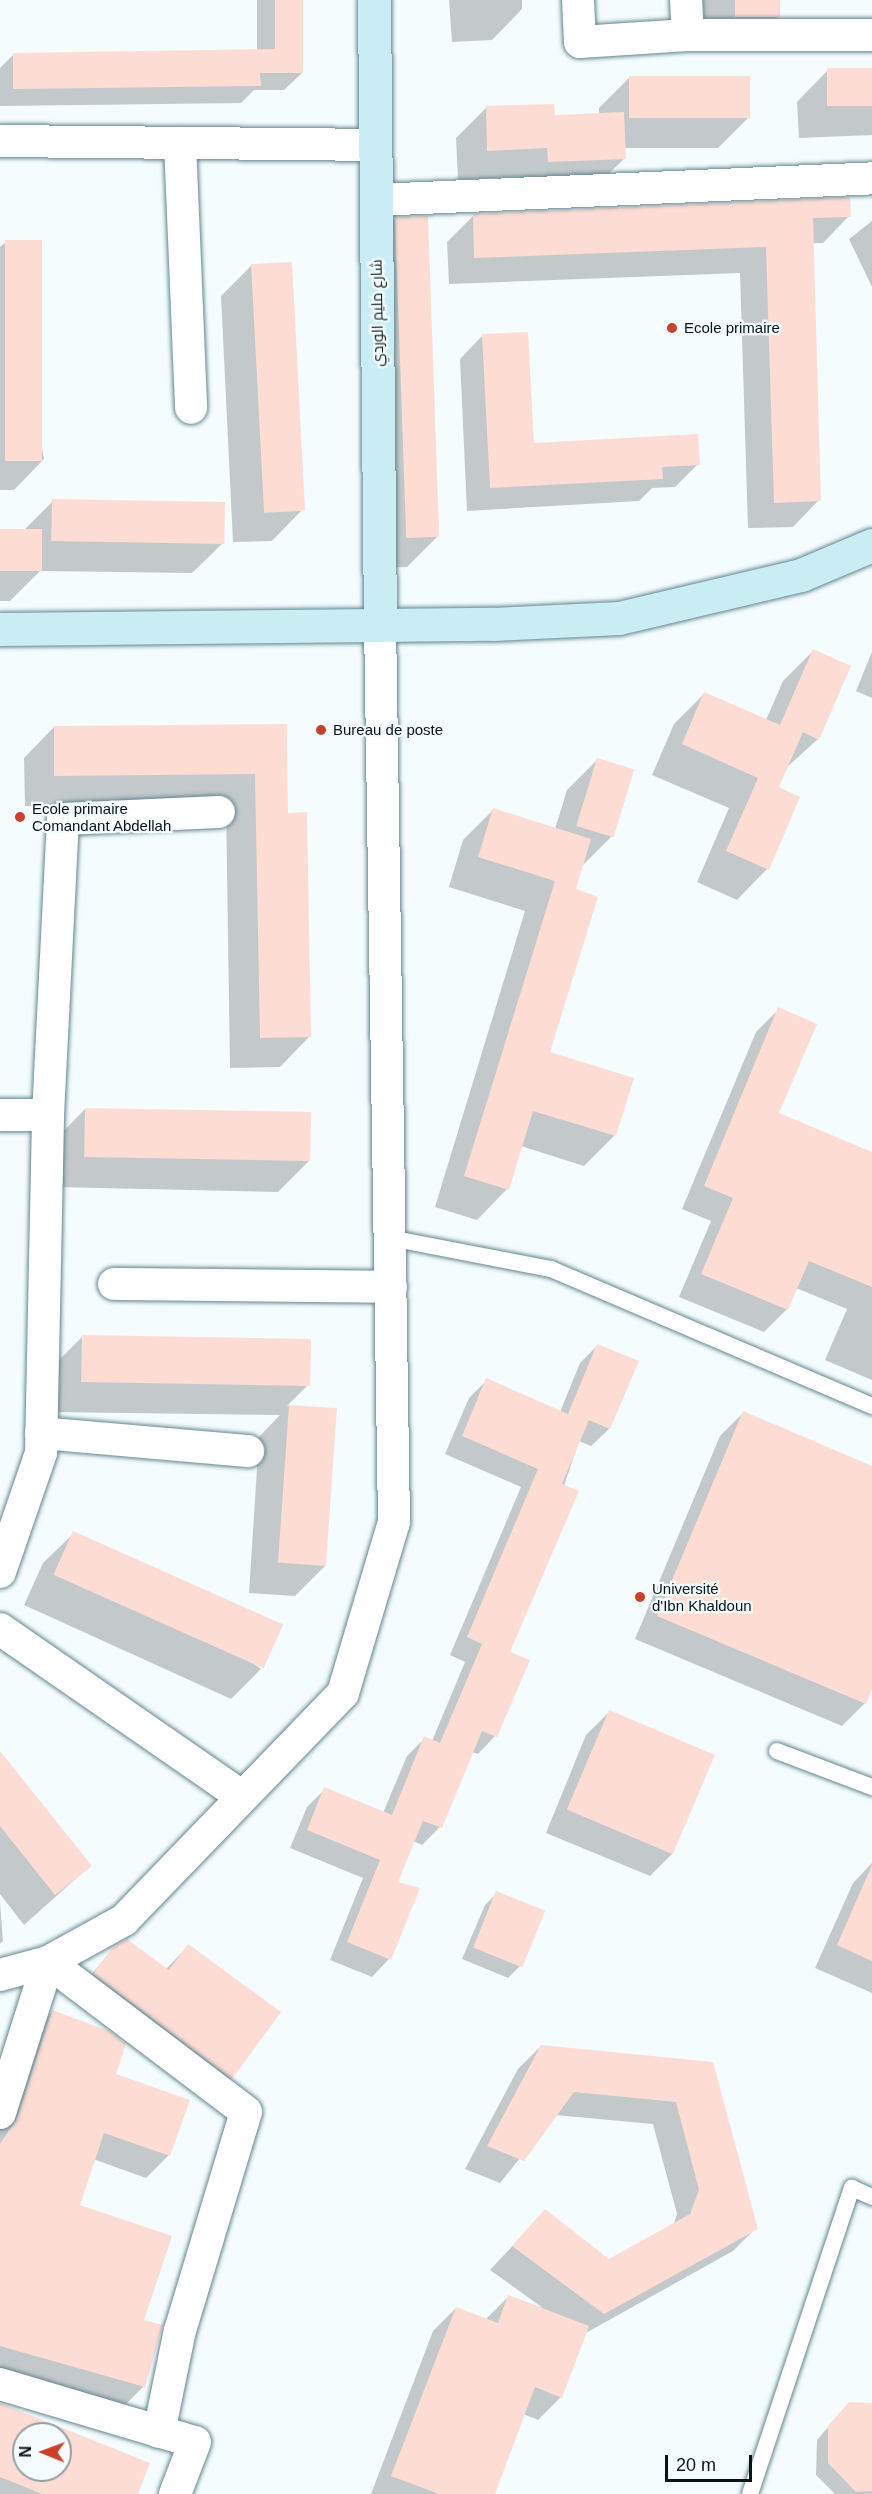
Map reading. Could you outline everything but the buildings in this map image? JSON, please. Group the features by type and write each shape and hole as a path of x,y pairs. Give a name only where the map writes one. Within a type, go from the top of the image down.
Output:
{"main road":[{"name":"شارع مليم الوردي","path":"374,0 380,625"},
{"path":"0,628 380,625 619,618 801,575 872,545"}],"street":[{"path":"578,0 580,42 688,35 872,35"},
{"path":"686,0 688,35"},
{"path":"0,141 376,145"},
{"path":"180,143 191,408"},
{"path":"376,200 872,178"},
{"path":"0,1975 48,1962 124,1920 241,1796 343,1693 394,1522 380,625"},
{"path":"0,1572 41,1453 48,1115 63,819 219,812"},
{"path":"0,1115 48,1115"},
{"path":"114,1284 391,1287"},
{"path":"41,1433 248,1451"},
{"path":"0,1629 241,1796"},
{"path":"0,2113 48,1962"},
{"path":"48,1962 246,2112 180,2330 159,2432"},
{"path":"0,2384 195,2442 175,2494"}],"lane":[{"path":"390,1238 550,1269 872,1406"},
{"path":"777,1751 872,1787"},
{"path":"750,2494 852,2188 872,2197"}],"place":[{"name":"Ecole primaire","path":"672,328"},
{"name":"Bureau de poste","path":"321,730"},
{"name":"Ecole primaire Comandant Abdellah","path":"20,817"},
{"name":"Université d'Ibn Khaldoun","path":"640,1597"}]}
